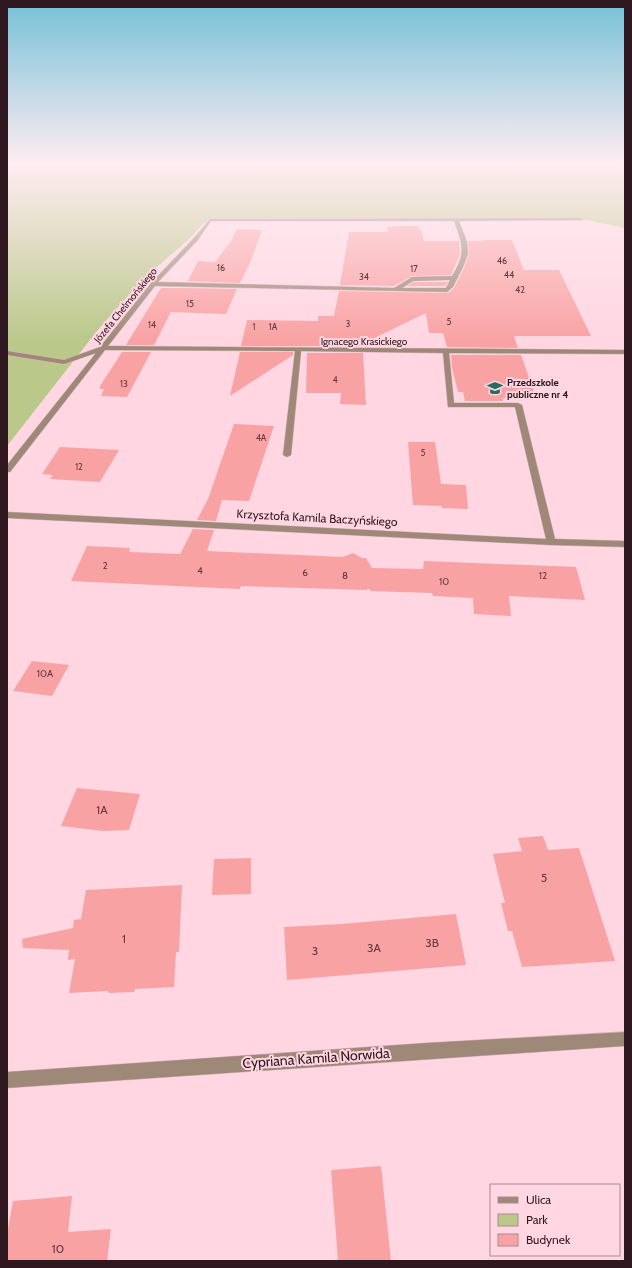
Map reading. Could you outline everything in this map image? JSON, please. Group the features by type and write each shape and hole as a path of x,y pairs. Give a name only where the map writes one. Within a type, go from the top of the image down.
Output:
{"street":[{"name":"Józefa Chełmońskiego","path":"7,470 153,284 195,240 208,223"},
{"path":"153,284 447,290 451,287 453,278 463,264 467,251 457,223"},
{"path":"395,290 412,279 453,278"},
{"path":"7,353 64,362 103,348"},
{"name":"Ignacego Krasickiego","path":"103,348 625,352"},
{"path":"287,455 298,350"},
{"path":"446,351 451,404 518,405 548,534 552,542"},
{"name":"Krzysztofa Kamila Baczyńskiego","path":"7,515 552,542 625,544"},
{"name":"Cypriana Kamila Norwida","path":"7,1080 426,1050 625,1039"}],"green space":[{"path":"7,223 205,223 141,281 97,331 7,446"},
{"path":"602,223 625,223 625,228"}],"building":[{"path":"418,226 421,230 424,241 459,241 460,255 451,275 412,276 394,286 340,285 349,232 388,232 387,227"},
{"path":"236,229 262,230 250,263 240,283 188,281 198,261 215,262 232,240"},
{"path":"484,240 512,240 524,270 559,270 591,336 514,336 518,348 447,347 443,333 429,333 426,313 362,344 362,346 241,346 247,320 318,321 318,316 334,316 339,291 448,293 454,288 469,255 468,241 485,241"},
{"path":"413,282 448,282 445,286 407,286"},
{"path":"161,288 237,289 226,314 171,312 154,345 126,345"},
{"path":"122,352 151,352 127,397 101,396 104,389 100,389 100,386"},
{"path":"240,352 293,352 293,355 230,396"},
{"path":"307,353 363,353 366,405 340,404 341,393 306,393"},
{"path":"451,355 521,355 536,397 503,398 503,401 465,401 463,392 458,392 452,368"},
{"path":"234,424 274,426 249,501 222,500 216,521 197,520 208,499"},
{"path":"408,442 435,442 441,484 466,485 468,509 413,505"},
{"path":"60,447 119,450 100,482 50,479 53,475 42,474"},
{"path":"193,529 214,530 207,551 343,557 353,553 362,558 366,558 372,568 423,569 424,561 576,567 585,600 509,596 511,616 474,614 473,598 433,596 432,593 370,591 370,589 241,586 240,589 71,581 87,546 130,548 129,552 180,554"},
{"path":"32,661 69,665 52,696 13,691"},
{"path":"77,788 140,794 129,830 104,831 61,826"},
{"path":"543,836 548,850 579,848 615,961 522,967 512,931 508,931 501,903 505,903 493,854 522,851 518,838"},
{"path":"251,858 251,894 212,895 214,859"},
{"path":"182,885 179,952 176,952 174,987 135,989 134,992 109,993 107,991 69,993 75,959 68,960 69,950 23,948 22,939 73,928 74,920 81,919 86,890"},
{"path":"456,914 466,965 287,980 284,927 342,924"},
{"path":"381,1166 391,1261 338,1261 331,1170"},
{"path":"72,1196 68,1232 111,1229 107,1261 7,1261 7,1235 13,1201"}],"place":[{"name":"Przedszkole publiczne nr 4","path":"495,388"}]}
